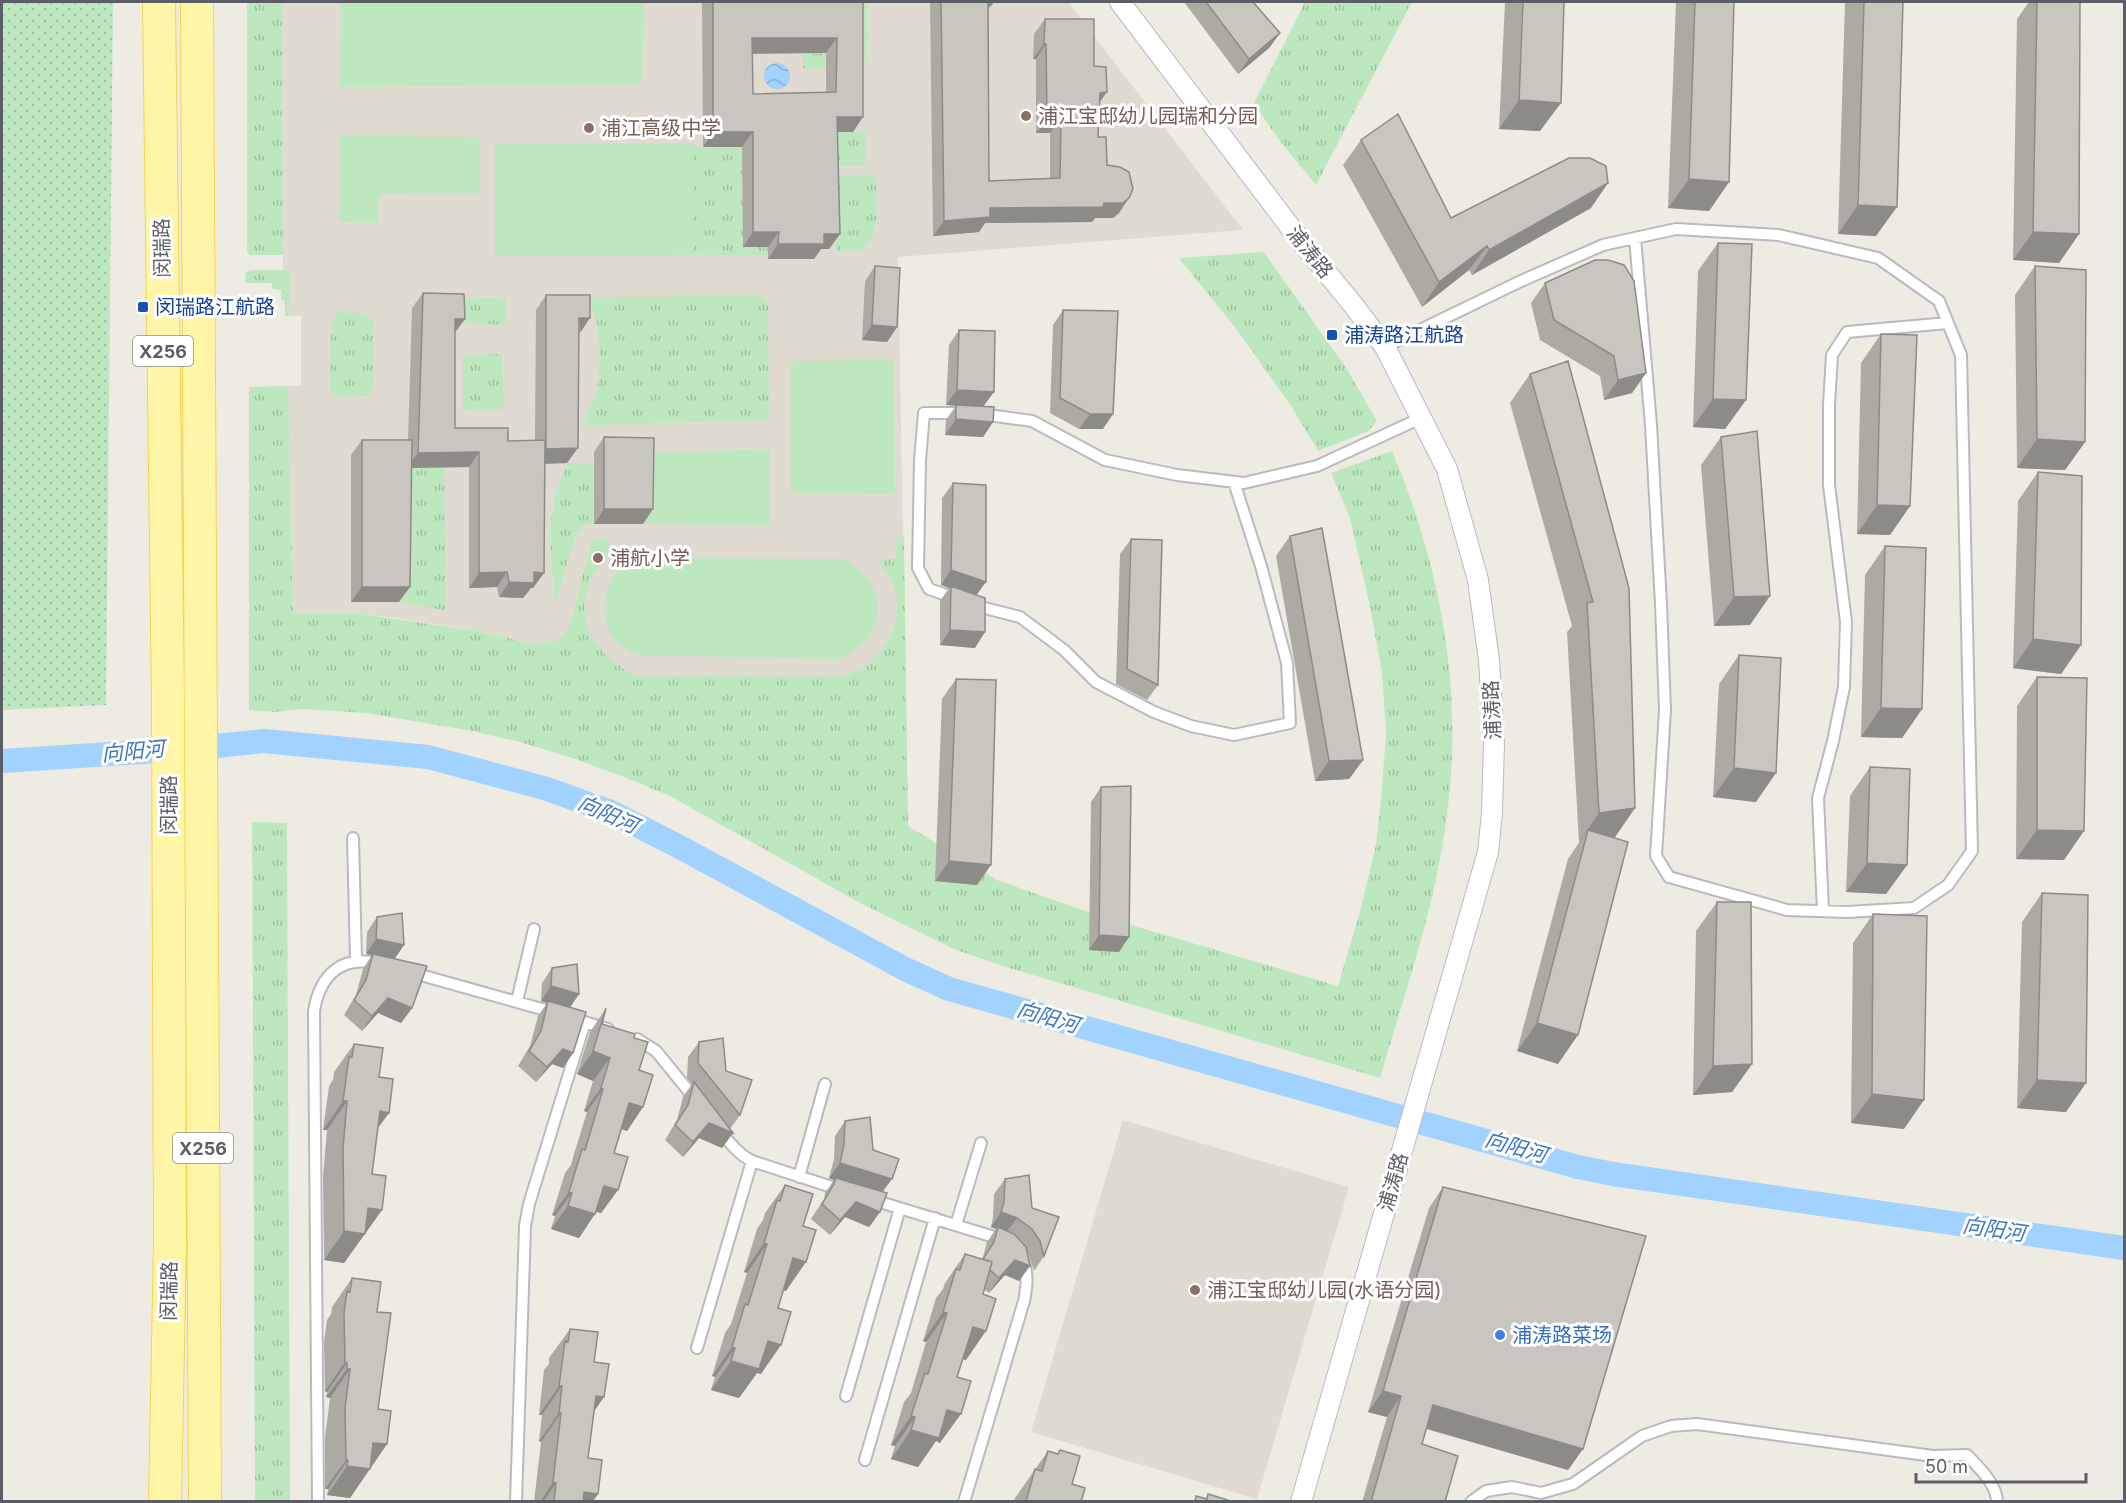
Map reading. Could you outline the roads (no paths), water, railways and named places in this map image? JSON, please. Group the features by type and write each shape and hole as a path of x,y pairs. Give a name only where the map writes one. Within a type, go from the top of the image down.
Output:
{"main road":[{"name":"闵瑞路","path":"159,2 169,801 170,1241 165,1502"},
{"name":"闵瑞路","path":"197,2 205,1502"}],"street":[{"name":"浦涛路","path":"1120,2 1310,254 1385,347 1448,469 1478,580 1489,660 1494,743 1492,813 1488,852 1301,1502"}],"lane":[{"path":"1385,347 1521,281 1603,245 1676,229 1779,236 1878,258 1939,301 1961,355 1972,851 1948,885 1914,908 1847,912 1787,910 1669,877 1656,856 1665,710 1663,640 1651,425 1635,238"},
{"path":"1823,911 1818,798 1844,687 1845,633 1829,485 1828,405 1832,355 1847,332 1948,323"},
{"path":"1234,482 1261,566 1287,663 1290,723 1234,735 1191,726 1154,712 1096,682 1064,650 1020,617 983,608 929,589 918,568 920,459 924,413 974,413 1032,421 1105,460 1177,475 1244,483 1317,466 1421,418"},
{"path":"353,838 356,960"},
{"path":"517,1001 534,929"},
{"path":"318,1502 314,1011 316,997 322,984 344,964 356,960 397,968 517,1001 645,1042 656,1051 732,1146 744,1157 799,1177 997,1237 1010,1243 1020,1253 1026,1268 1028,1284 964,1502"},
{"path":"516,1502 525,1226 529,1204 585,1022"},
{"path":"799,1177 825,1084"},
{"path":"956,1225 981,1143"},
{"path":"697,1348 752,1161"},
{"path":"846,1396 900,1208"},
{"path":"865,1460 935,1218"},
{"path":"1471,1502 1512,1487 1541,1493 1573,1484 1642,1436 1671,1426 1697,1424 1933,1456 1967,1455 1983,1472 1997,1496 1997,1502"}],"water":[{"path":"777,63 787,66 790,76 787,86 777,89 767,86 764,76 767,66"}],"waterway":[{"name":"向阳河","path":"2,761 187,749 264,741 428,757 544,788 611,812 905,969 949,989 1578,1167 2124,1248"}],"place":[{"name":"浦江宝邸幼儿园瑞和分园","path":"1026,116"},
{"name":"浦江高级中学","path":"589,128"},
{"name":"闵瑞路江航路","path":"143,307"},
{"name":"浦涛路江航路","path":"1332,335"},
{"name":"浦航小学","path":"598,558"},
{"name":"浦江宝邸幼儿园(水语分园)","path":"1195,1290"},
{"name":"浦涛路菜场","path":"1500,1335"}]}
